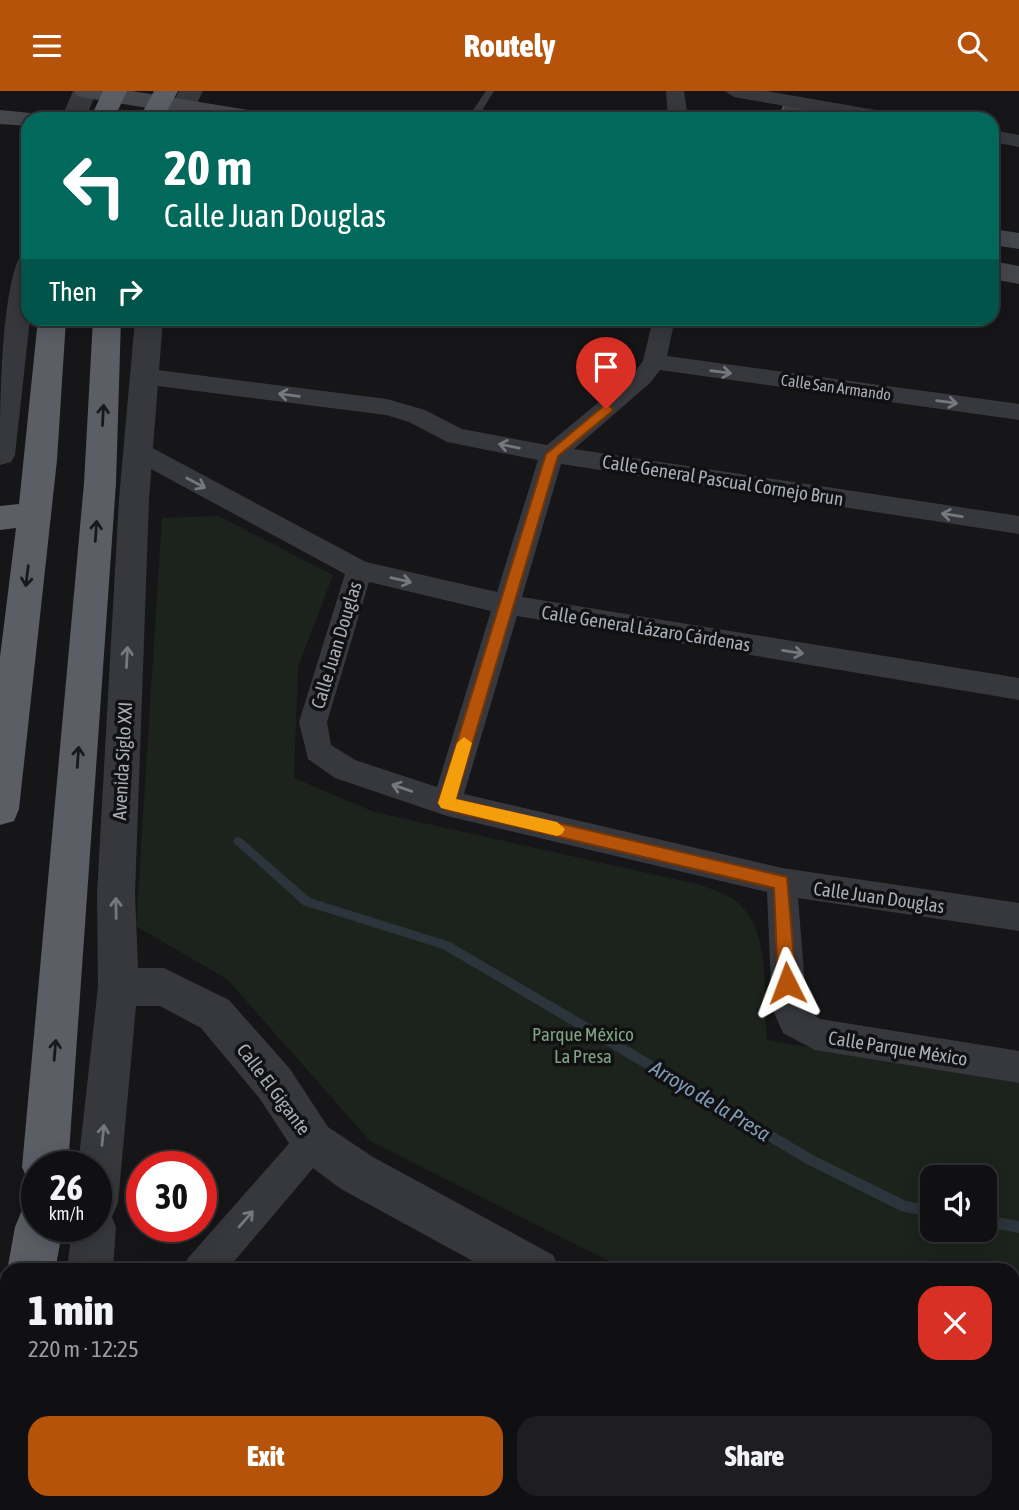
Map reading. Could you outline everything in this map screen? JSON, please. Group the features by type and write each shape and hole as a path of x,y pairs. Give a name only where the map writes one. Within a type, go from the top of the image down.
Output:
{"highway":[{"path":"105,112 114,93"},
{"path":"0,809 35,515 51,326"},
{"path":"46,1151 100,483 107,326"},
{"path":"0,517 35,515"},
{"path":"32,1263 36,1242"}],"main road":[{"path":"85,91 114,93 216,112"},
{"path":"222,91 251,112"},
{"path":"0,117 21,118"},
{"path":"0,124 21,132"},
{"path":"999,238 1019,241"},
{"path":"999,271 1019,275"}],"street":[{"path":"76,112 85,91"},
{"path":"675,91 677,112"},
{"path":"734,91 853,112"},
{"path":"999,137 1019,141"},
{"path":"0,455 21,287"},
{"name":"Avenida Siglo XXI","path":"101,1151 118,987 116,894 136,450 148,326"},
{"path":"446,803 552,454 642,379 654,362 662,326"},
{"name":"Calle San Armando","path":"654,362 1019,411"},
{"name":"Calle General Pascual Cornejo Brun","path":"142,376 387,407 416,416 456,436 552,454 1019,525"},
{"name":"Calle General Lázaro Cárdenas","path":"136,450 359,570 506,604 1019,689"},
{"name":"Calle Juan Douglas","path":"359,570 313,722 318,751 345,769 446,803 782,882 1019,917"},
{"name":"Calle Parque México","path":"782,882 788,1008 796,1022 815,1034 1019,1067"},
{"name":"Calle El Gigante","path":"118,987 164,987 215,1014 275,1084 313,1142 357,1173 522,1263"},
{"path":"208,1263 313,1142"},
{"path":"91,1263 93,1242"}],"lane":[{"path":"476,112 490,91"}],"green space":[{"name":"Parque México La Presa","path":"218,516 333,575 298,667 294,778 374,812 701,885 720,892 745,910 760,943 765,983 767,1040 1019,1083 1019,1263 613,1263 370,1141 227,979 136,926 162,518"}],"building":[{"path":"787,97 839,105 837,112 782,112"}],"waterway":[{"name":"Arroyo de la Presa","path":"238,841 307,902 446,945 809,1159 905,1207 920,1210"},
{"name":"Arroyo de la Presa","path":"997,1223 1019,1227"}],"slow traffic":[{"path":"464,743 446,803 557,829"}],"route":[{"path":"606,409 552,454 446,803 782,882 787,983"}]}
